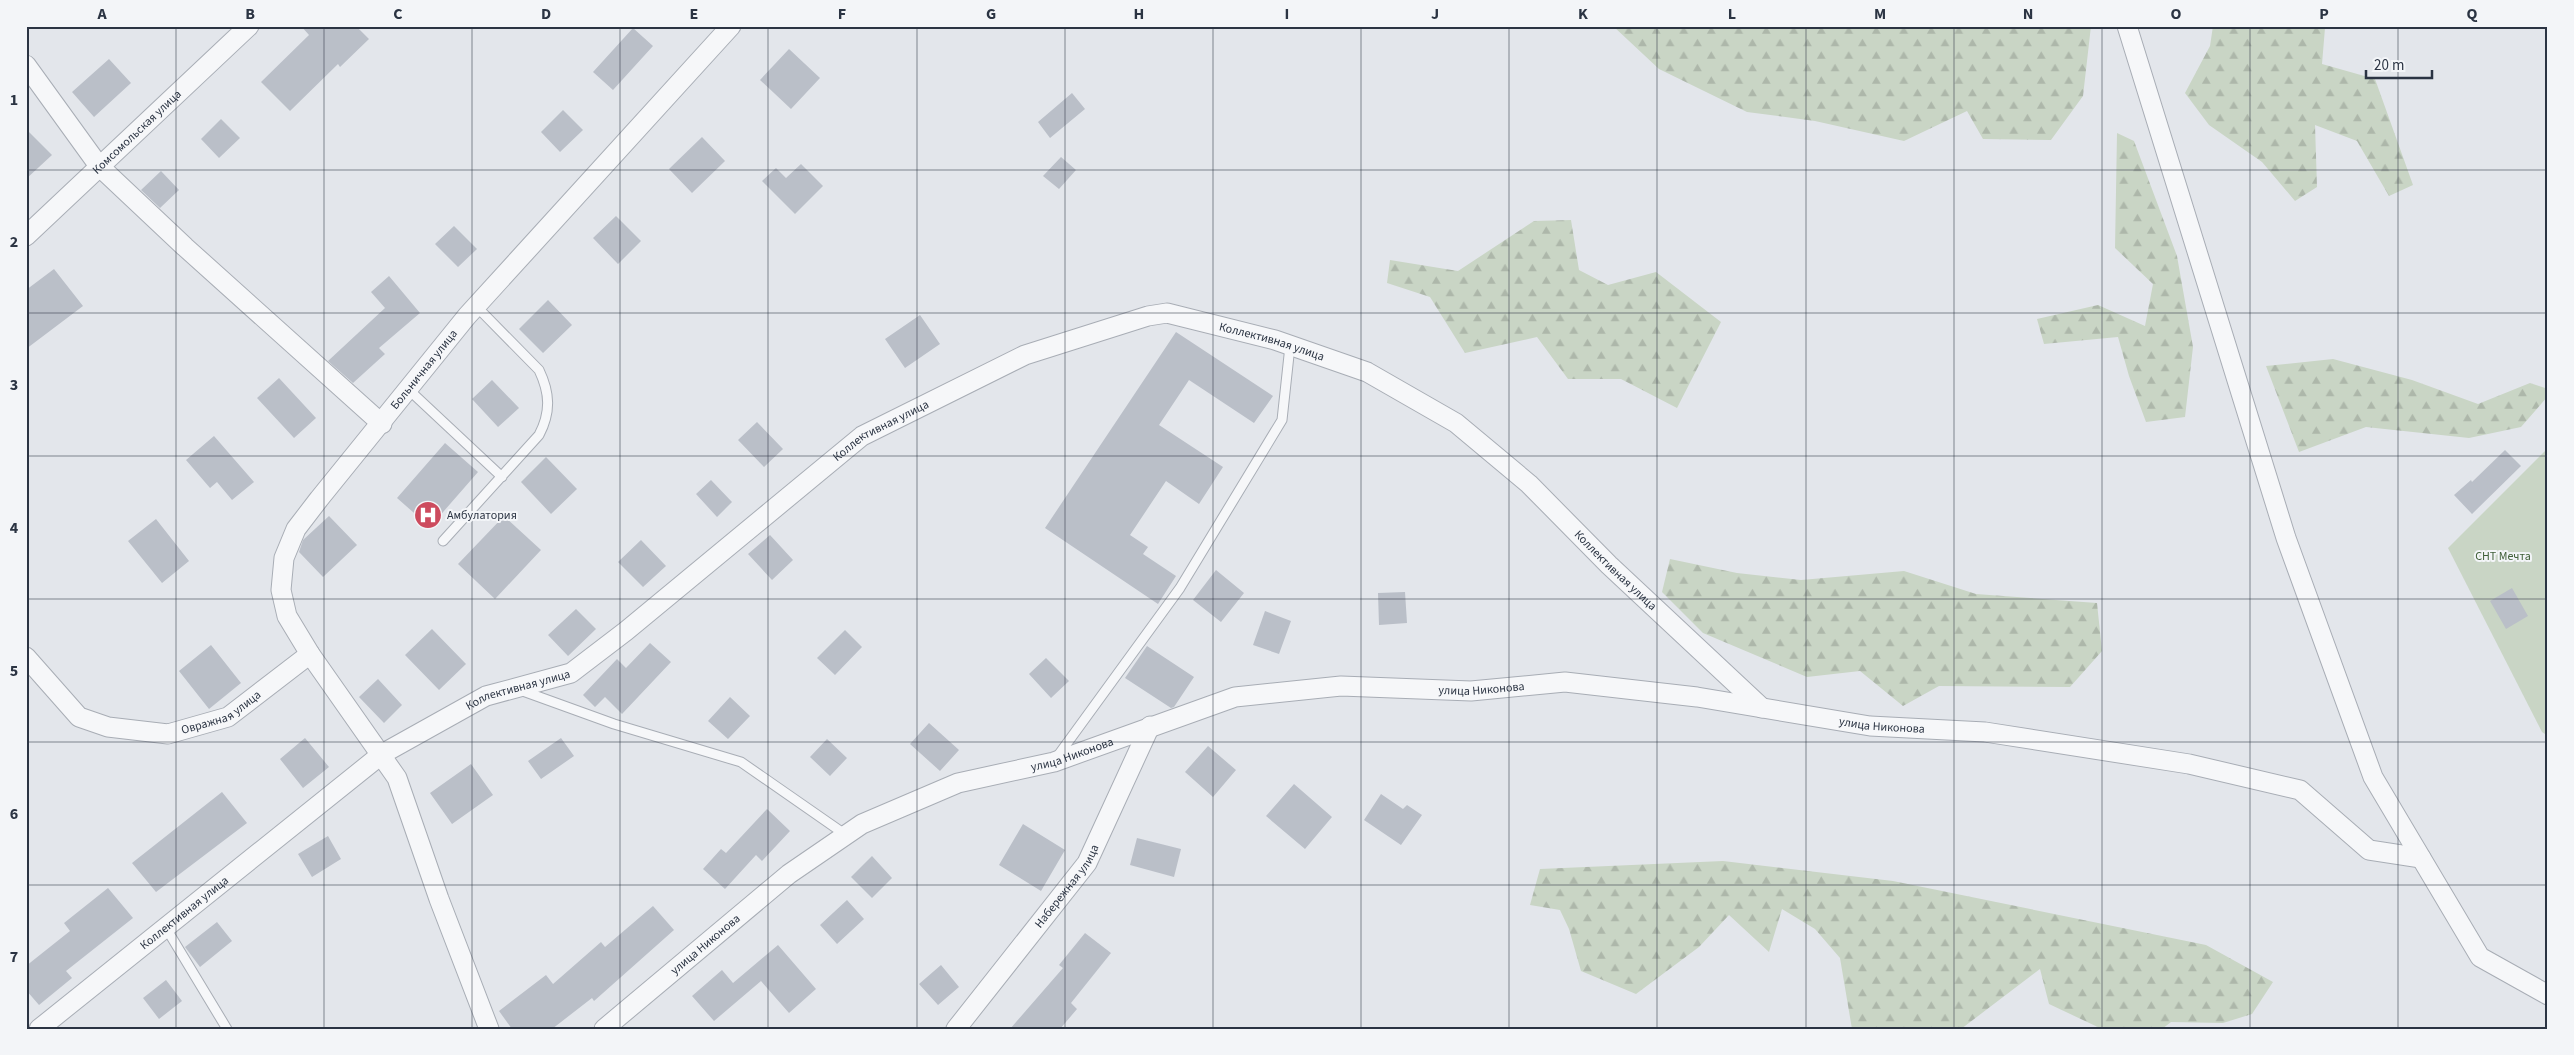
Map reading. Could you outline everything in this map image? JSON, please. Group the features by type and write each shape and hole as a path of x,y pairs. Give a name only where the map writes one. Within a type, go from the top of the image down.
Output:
{"street":[{"name":"Комсомольская улица","path":"26,236 249,26"},
{"name":"Больничная улица","path":"489,1029 439,899 397,778 382,754 310,654 287,616 281,590 284,558 296,529 476,306 731,26"},
{"path":"2127,26 2290,548 2373,777 2480,957 2548,995"},
{"path":"26,65 99,166 192,254 382,424"},
{"name":"Коллективная улица","path":"39,1029 382,754 486,696 571,673 626,631 862,436 1025,355 1148,316 1168,313 1290,346 1367,372 1456,423 1529,484 1609,565 1762,708"},
{"name":"Овражная улица","path":"26,657 79,717 108,727 168,734 228,717 310,654"},
{"name":"улица Никонова","path":"604,1029 789,874 862,824 958,783 1054,762 1235,697 1341,686 1471,691 1565,682 1698,697 1870,726 1985,732 2189,764 2300,790 2369,850 2421,858"},
{"name":"Набережная улица","path":"956,1029 1087,863 1150,726"}],"lane":[{"path":"443,541 540,435 547,420 549,405 545,383 540,370 476,306"},
{"path":"1054,762 1180,588 1282,420 1290,346"},
{"path":"408,389 502,477"},
{"path":"515,688 614,724 741,762 846,835"},
{"path":"166,928 228,1029"}],"green space":[{"path":"1613,26 2091,26 2083,96 2051,140 1983,139 1967,111 1904,141 1815,121 1747,112 1659,69"},
{"path":"2213,26 2323,26 2325,28 2322,64 2375,79 2413,185 2389,196 2357,141 2315,125 2317,187 2295,201 2262,162 2209,125 2185,93 2210,46"},
{"path":"2117,133 2134,141 2177,256 2193,347 2185,417 2146,422 2129,376 2118,337 2044,344 2037,319 2098,305 2145,326 2153,284 2115,248"},
{"path":"1571,220 1579,270 1608,285 1656,272 1721,322 1677,408 1621,379 1568,379 1537,337 1465,353 1430,297 1387,283 1390,260 1458,271 1534,221"},
{"path":"2333,359 2412,380 2478,404 2530,383 2548,389 2548,396 2521,427 2469,438 2366,427 2299,452 2266,366"},
{"name":"СНТ Мечта","path":"2548,448 2548,736 2542,732 2448,548"},
{"path":"1670,559 1737,573 1801,580 1904,571 1976,594 2097,603 2102,651 2070,687 1939,686 1903,706 1860,671 1807,677 1703,633 1662,592"},
{"path":"1723,861 1893,881 2206,945 2273,982 2252,1014 2223,1023 2171,1022 2162,1029 2102,1029 2049,1004 2040,969 1961,1029 1852,1029 1840,958 1815,929 1782,909 1769,952 1729,915 1699,947 1636,994 1581,971 1569,929 1560,910 1530,905 1540,869"}],"building":[{"path":"301,26 356,26 369,39 340,67 338,64 290,111 261,82 309,35"},
{"path":"633,28 653,46 613,90 593,72"},
{"path":"789,49 820,78 791,109 760,80"},
{"path":"109,59 131,83 94,117 72,92"},
{"path":"1072,93 1085,109 1050,138 1038,122"},
{"path":"563,110 583,130 560,152 541,132"},
{"path":"221,119 240,138 219,158 201,139"},
{"path":"26,129 52,155 26,179"},
{"path":"702,137 725,161 692,193 669,169"},
{"path":"1061,157 1076,170 1059,189 1043,176"},
{"path":"801,164 823,186 795,214 762,181 776,168 786,178"},
{"path":"161,171 179,190 160,208 141,190"},
{"path":"616,216 641,241 618,264 593,238"},
{"path":"454,226 477,249 458,267 435,244"},
{"path":"54,269 83,306 26,349 26,290"},
{"path":"389,276 420,313 379,348 385,354 353,383 328,361 385,308 371,292"},
{"path":"548,300 572,325 543,353 519,329"},
{"path":"920,315 940,344 905,368 885,339"},
{"path":"1176,332 1273,396 1254,423 1189,380 1159,425 1223,467 1199,504 1166,481 1130,535 1148,547 1143,554 1176,576 1158,604 1045,528"},
{"path":"279,378 316,418 294,438 257,398"},
{"path":"492,380 519,408 498,427 472,399"},
{"path":"757,422 783,449 764,467 738,440"},
{"path":"214,436 254,482 232,500 217,482 210,488 186,460"},
{"path":"445,443 478,472 430,527 397,498"},
{"path":"2505,450 2521,466 2472,514 2454,495 2471,480 2472,482"},
{"path":"546,457 577,489 551,514 521,482"},
{"path":"711,480 732,502 717,517 696,494"},
{"path":"329,516 357,545 323,577 299,552 303,540"},
{"path":"504,516 541,550 495,599 458,564"},
{"path":"156,519 189,561 162,583 128,541"},
{"path":"770,535 793,560 772,580 748,554"},
{"path":"641,540 666,566 643,587 618,562"},
{"path":"1216,570 1244,593 1221,622 1193,600"},
{"path":"2512,588 2528,616 2506,629 2490,601"},
{"path":"1405,592 1407,623 1379,625 1378,593"},
{"path":"576,609 596,629 568,656 548,635"},
{"path":"1265,611 1291,621 1279,654 1253,645"},
{"path":"432,629 466,664 439,690 405,655"},
{"path":"845,630 862,647 835,675 817,658"},
{"path":"650,643 671,662 622,714 605,697 595,707 583,695 617,659 626,668"},
{"path":"211,645 241,683 209,709 179,671"},
{"path":"1147,646 1194,677 1174,707 1171,708 1125,678"},
{"path":"1046,658 1069,681 1051,698 1029,674"},
{"path":"378,679 402,705 384,723 359,697"},
{"path":"730,697 750,716 728,739 708,721"},
{"path":"929,723 959,750 940,771 910,744"},
{"path":"305,738 329,767 303,788 280,759"},
{"path":"561,738 574,756 541,779 528,761"},
{"path":"827,739 847,758 830,776 810,757"},
{"path":"1208,746 1236,770 1213,797 1185,772"},
{"path":"471,764 493,795 452,824 430,793"},
{"path":"1294,784 1332,817 1305,849 1266,816"},
{"path":"222,792 247,823 156,892 132,863"},
{"path":"1381,794 1403,809 1407,805 1422,815 1401,845 1364,820"},
{"path":"767,809 790,831 762,861 756,855 725,889 703,869 721,849 726,853"},
{"path":"1023,824 1065,850 1041,891 999,865"},
{"path":"328,836 341,859 312,877 298,854"},
{"path":"1137,838 1181,849 1174,877 1130,865"},
{"path":"872,856 892,878 872,898 851,877"},
{"path":"108,888 133,918 66,971 72,978 39,1005 26,990 26,966 70,931 64,923"},
{"path":"847,900 864,919 837,944 820,925"},
{"path":"653,906 674,930 594,1001 592,998 552,1029 512,1029 499,1011 546,975 553,984 601,942 605,947"},
{"path":"217,922 232,941 200,967 185,947"},
{"path":"1085,933 1111,953 1071,1003 1077,1009 1060,1029 1010,1029 1063,968 1059,965"},
{"path":"778,945 816,989 789,1013 761,981 714,1021 692,996 722,970 733,983"},
{"path":"941,965 959,987 938,1005 919,984"},
{"path":"166,980 182,1001 159,1019 143,998"}],"place":[{"name":"Амбулатория","path":"428,515"}]}
